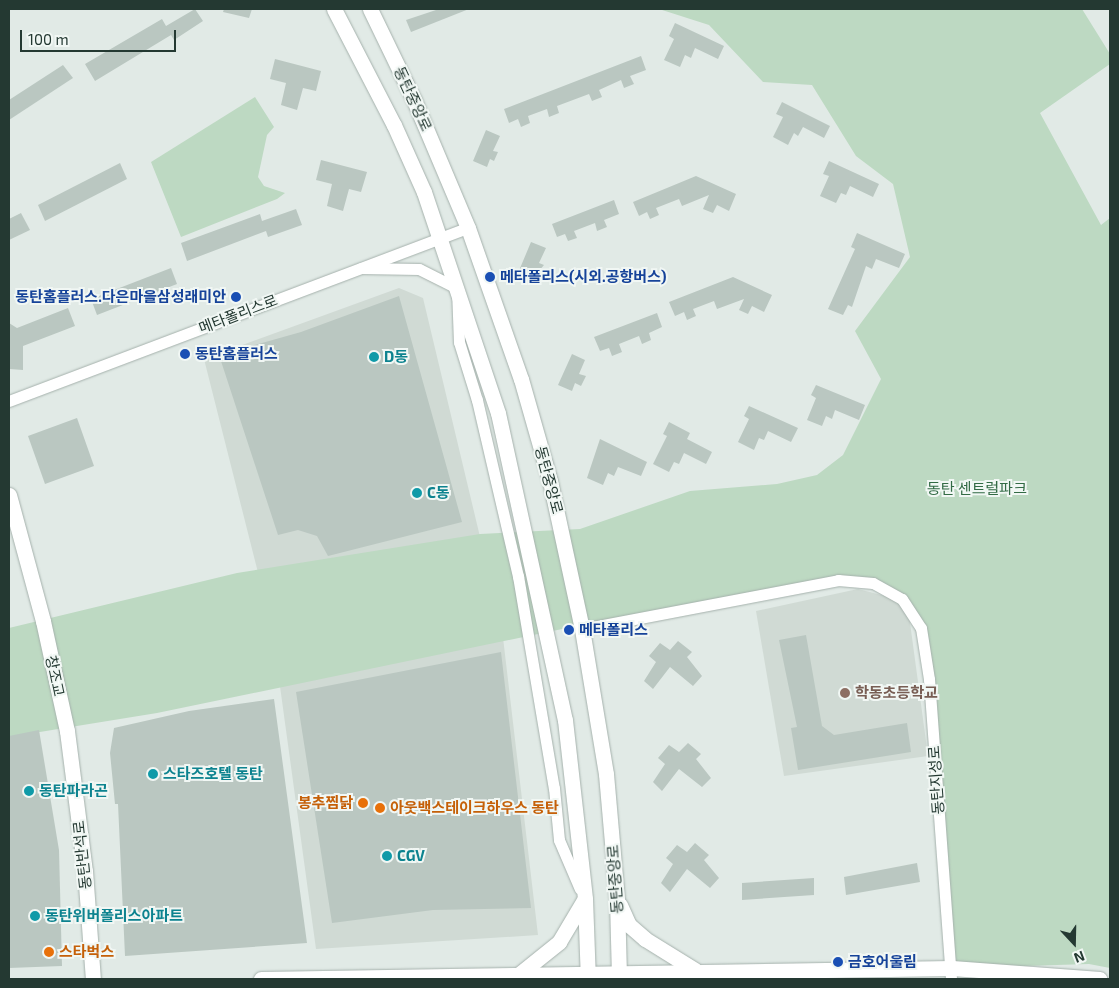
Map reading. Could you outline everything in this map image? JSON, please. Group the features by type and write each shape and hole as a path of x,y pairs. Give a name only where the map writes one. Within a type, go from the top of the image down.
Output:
{"street":[{"name":"동탄중앙로","path":"334,9 394,125 440,238 498,413 535,572 565,720 585,899 588,977"},
{"name":"동탄중앙로","path":"370,9 414,100 468,228 535,430 558,517 582,630 606,774 617,900 619,977"},
{"name":"메타폴리스로","path":"9,401 468,228"},
{"path":"361,268 419,269 457,288"},
{"name":"동탄중앙로","path":"457,288 459,342 477,400 518,576 554,788 559,840 585,899"},
{"name":"창조교","path":"9,495 43,621 67,731"},
{"name":"동탄지성로","path":"582,630 838,580 874,583 902,598 921,628 929,679 952,974"},
{"name":"동탄반석로","path":"67,731 85,871 93,979"},
{"path":"520,978 560,942 585,899"},
{"path":"617,900 629,925 690,975"},
{"path":"261,979 952,974 1100,979"}],"shaded area":[{"path":"399,288 423,298 502,629 538,935 316,949 272,628 204,359"},
{"name":"학동초등학교","path":"858,589 885,596 908,608 928,756 784,776 756,611"}],"green space":[{"name":"동탄 센트럴파크","path":"659,9 1082,9 1110,54 1110,64 1040,113 1101,225 1110,218 1110,968 1089,964 952,968 921,628 902,599 873,583 838,580 596,622 157,713 9,737 9,628 237,573 480,534 580,529 690,491 777,484 817,475 843,455 881,379 855,331 910,257 893,184 856,156 812,85 763,82 709,25"},
{"path":"255,97 274,127 267,135 258,177 264,186 285,193 277,199 181,237 151,162"}],"building":[{"path":"195,9 203,21 174,40 171,35 95,81 85,64 162,19 166,26"},
{"path":"224,9 252,9 249,18 223,12"},
{"path":"439,9 469,9 411,32 406,20"},
{"path":"675,23 724,46 718,59 695,48 691,58 685,55 680,67 664,60 674,39 669,36"},
{"path":"641,56 646,70 630,76 634,84 624,88 621,80 599,90 602,97 592,101 589,94 557,106 559,113 549,117 547,109 528,116 530,123 521,127 518,119 509,123 504,109"},
{"path":"275,59 321,71 316,91 303,88 297,110 281,105 286,83 270,79"},
{"path":"63,65 73,78 9,120 9,100"},
{"path":"782,102 830,126 824,138 803,127 798,136 794,133 788,145 773,137 783,117 776,114"},
{"path":"486,130 500,136 493,151 498,152 494,161 490,159 487,167 473,161"},
{"path":"321,160 367,172 361,192 349,189 343,211 327,206 332,184 316,180"},
{"path":"829,161 879,184 873,197 850,186 846,195 841,193 836,203 820,196 829,176 823,174"},
{"path":"120,163 127,179 45,221 38,205"},
{"path":"696,176 736,194 729,211 717,205 713,213 703,209 709,195 682,206 679,199 656,208 659,215 650,219 647,212 639,216 633,202"},
{"path":"614,200 619,214 604,220 607,227 597,231 595,223 574,231 577,238 568,241 565,234 557,237 552,224"},
{"path":"296,209 302,225 268,237 266,231 187,261 181,243 260,214 262,221"},
{"path":"21,213 30,230 9,240 9,219"},
{"path":"857,233 905,254 899,268 876,259 872,269 866,266 852,307 848,305 843,315 828,309 855,249 851,247"},
{"path":"531,242 546,248 539,263 544,265 532,279 518,273"},
{"path":"171,268 177,284 97,315 91,299"},
{"path":"733,277 772,295 764,312 752,306 748,314 739,310 744,299 717,309 714,301 693,309 696,316 687,320 684,312 675,316 669,302"},
{"path":"399,296 462,522 328,556 317,536 298,530 278,535 219,355 301,332"},
{"path":"68,308 75,326 23,346 23,370 9,369 9,323 17,328"},
{"path":"657,313 662,327 649,333 651,340 642,344 639,336 619,344 622,352 612,356 609,348 600,351 594,337"},
{"path":"572,354 585,360 579,374 586,376 581,386 575,383 572,391 558,385"},
{"path":"816,385 865,405 859,420 835,410 832,419 826,416 822,426 807,420 816,398 811,395"},
{"path":"749,406 798,428 791,442 768,431 764,440 759,438 754,450 738,442 749,419 744,416"},
{"path":"77,418 94,466 45,484 28,436"},
{"path":"669,422 690,433 687,439 712,452 706,464 684,453 679,464 674,462 669,472 653,464 667,436 663,434"},
{"path":"600,439 647,462 641,476 618,467 614,476 608,473 603,485 587,478"},
{"path":"806,635 822,726 834,735 907,723 911,752 798,770 791,728 797,727 779,640"},
{"path":"678,641 692,652 687,657 702,676 693,686 670,667 653,689 644,681 656,662 649,656 660,643 670,650"},
{"path":"501,652 531,908 433,910 332,923 296,692"},
{"path":"274,699 307,943 125,956 118,804 115,804 110,753 114,728 189,711"},
{"path":"39,730 59,850 62,966 9,968 9,736"},
{"path":"688,743 701,754 696,759 711,778 702,787 679,769 662,791 653,782 665,764 658,758 669,745 679,752"},
{"path":"695,843 709,855 704,860 719,878 710,888 687,869 670,892 661,883 673,864 666,858 677,845 687,852"},
{"path":"917,863 920,882 846,895 844,877"},
{"path":"814,878 814,895 742,900 742,883"}],"place":[{"name":"메타폴리스(시외.공항버스)","path":"490,277"},
{"name":"동탄홈플러스.다은마을삼성래미안","path":"236,297"},
{"name":"동탄홈플러스","path":"185,354"},
{"name":"D동","path":"374,357"},
{"name":"C동","path":"417,493"},
{"name":"메타폴리스","path":"569,630"},
{"name":"학동초등학교","path":"845,693"},
{"name":"스타즈호텔 동탄","path":"153,774"},
{"name":"동탄파라곤","path":"29,791"},
{"name":"봉추찜닭","path":"363,803"},
{"name":"아웃백스테이크하우스 동탄","path":"380,808"},
{"name":"CGV","path":"387,856"},
{"name":"동탄위버폴리스아파트","path":"35,916"},
{"name":"스타벅스","path":"49,952"},
{"name":"금호어울림","path":"838,962"}]}
